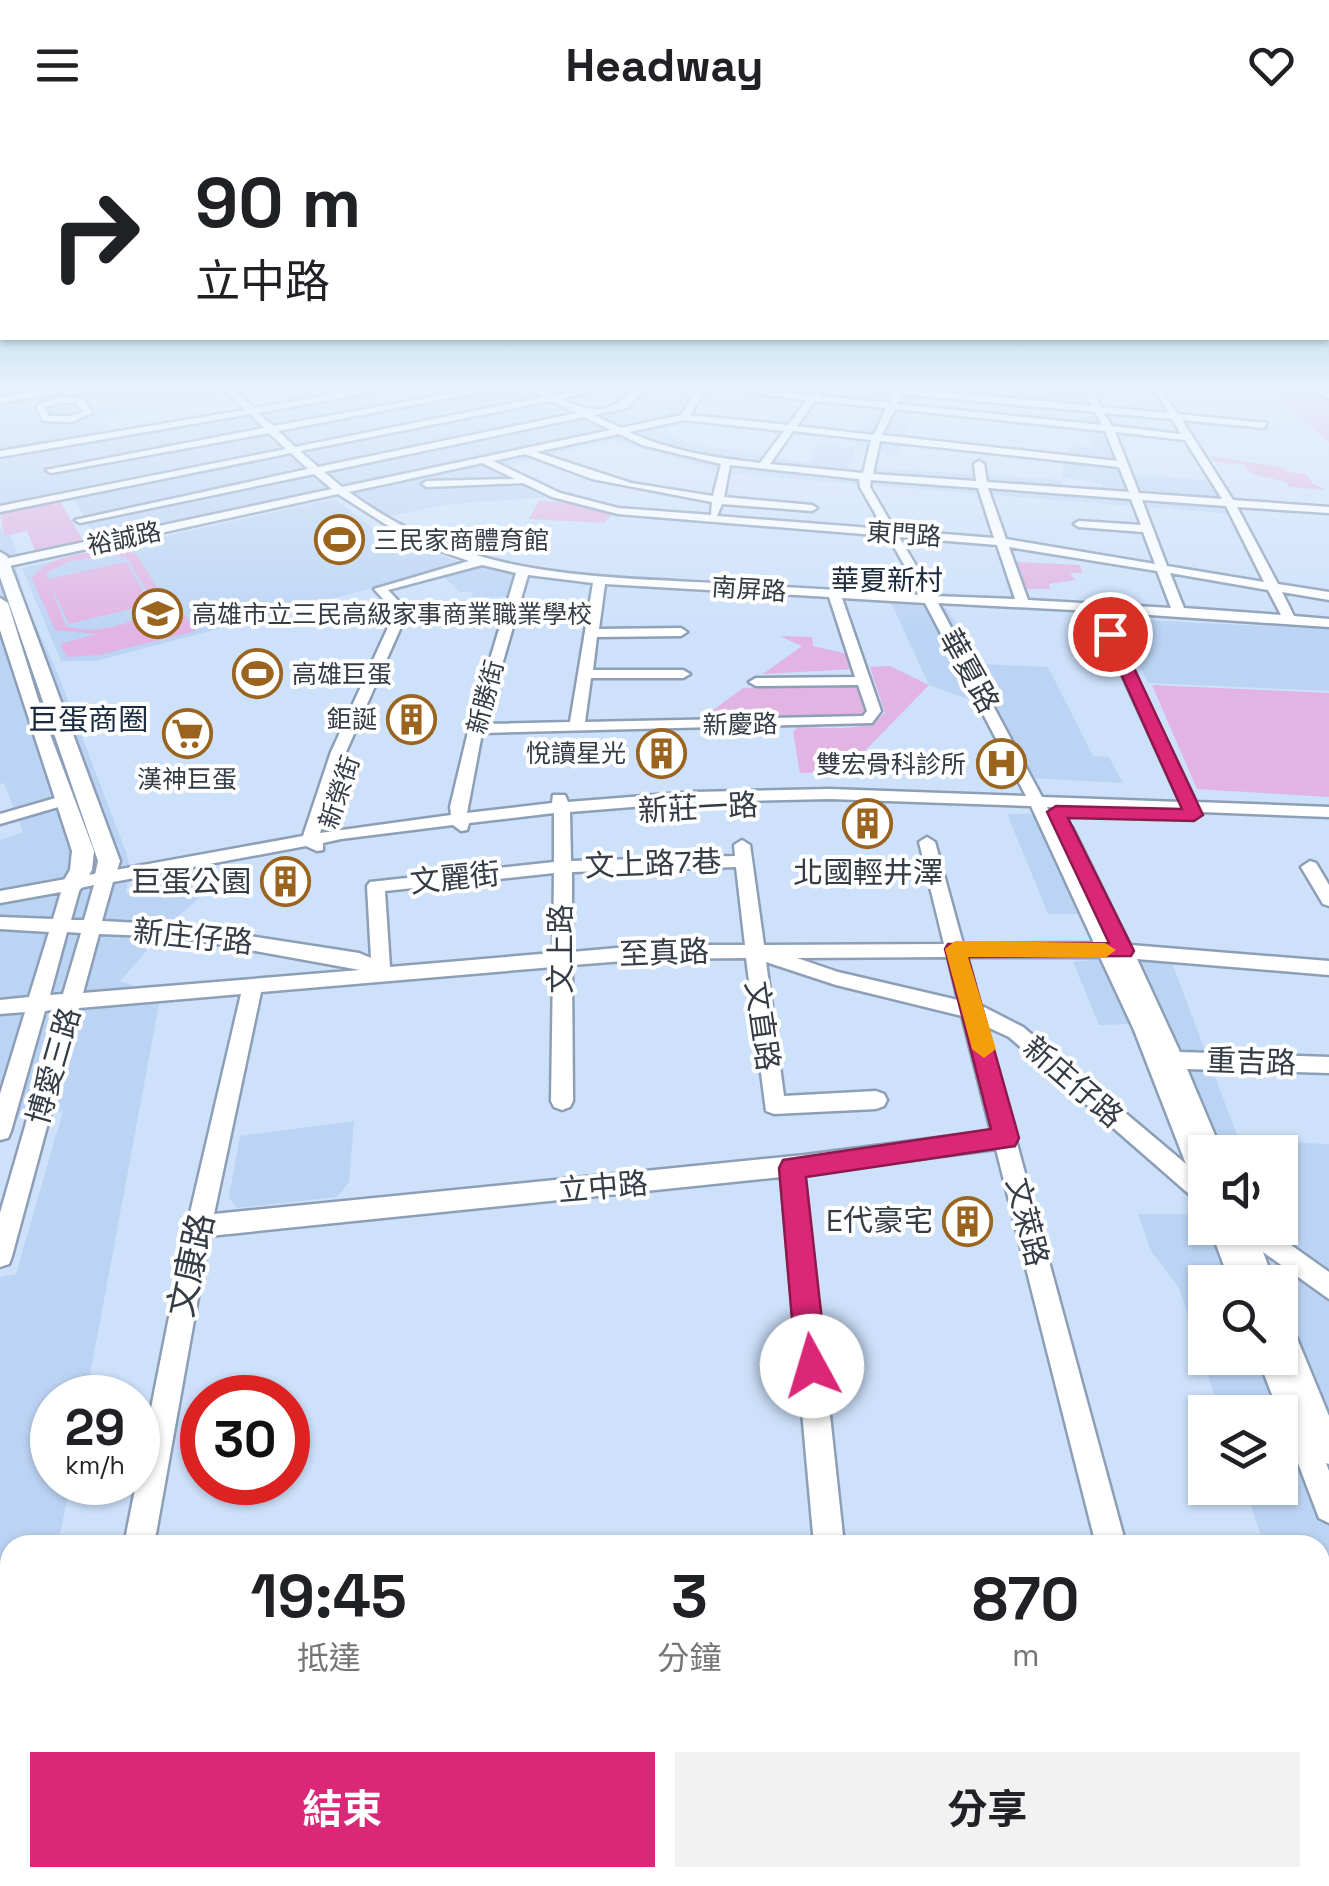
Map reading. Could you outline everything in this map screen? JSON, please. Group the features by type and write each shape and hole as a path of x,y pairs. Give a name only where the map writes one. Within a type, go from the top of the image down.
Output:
{"main road":[{"path":"1,561 109,862 104,880"},
{"path":"0,604 35,718 84,851 77,878"}],"street":[{"path":"51,470 93,544"},
{"path":"0,509 195,470"},
{"path":"80,520 320,470"},
{"name":"裕誠路","path":"1,561 444,470"},
{"name":"東門路","path":"503,470 570,500 618,512 1002,542 1329,596"},
{"path":"572,470 632,488 717,501 812,508"},
{"path":"713,519 724,470"},
{"path":"801,470 1329,510"},
{"path":"868,477 870,470"},
{"path":"979,470 1023,605"},
{"path":"1124,470 1180,613"},
{"path":"1208,470 1230,503 1290,620"},
{"name":"南屏路","path":"315,471 380,520 417,539 481,562 523,570 834,594 1329,623"},
{"name":"華夏路","path":"868,477 1044,802 1115,951 1173,1060 1204,1135"},
{"path":"368,486 525,482"},
{"path":"1078,524 1148,529"},
{"name":"新榮街","path":"317,841 364,704 402,611 385,588 481,562"},
{"name":"新勝街","path":"459,817 476,729 523,570"},
{"path":"577,727 600,578"},
{"name":"新慶路","path":"476,729 860,723 874,712 834,594"},
{"path":"1098,609 1189,806"},
{"path":"590,633 681,632"},
{"path":"584,674 684,674"},
{"path":"756,682 864,681"},
{"path":"0,819 66,800"},
{"name":"新莊一路","path":"104,880 459,817 560,807 1044,802 1329,812"},
{"name":"新莊一路","path":"1189,806 1329,804"},
{"name":"新莊一路","path":"1189,806 1329,822"},
{"name":"文上路","path":"560,807 562,1101"},
{"name":"文萊路","path":"927,842 1108,1535"},
{"name":"文上路7巷","path":"562,867 742,852"},
{"name":"文直路","path":"742,852 774,1105 876,1100"},
{"name":"文麗街","path":"382,972 376,886 562,867"},
{"path":"1310,867 1329,900"},
{"path":"0,897 77,878"},
{"path":"0,885 77,878 104,880"},
{"name":"博愛三路","path":"0,1131 77,878"},
{"name":"博愛三路","path":"0,1256 104,880"},
{"name":"新庄仔路","path":"0,923 178,932 359,960 382,972"},
{"name":"至真路","path":"0,1007 562,958 752,950 1115,951 1329,968"},
{"name":"新庄仔路","path":"752,950 836,978 974,1010 1016,1032 1188,1179"},
{"name":"華夏路","path":"1115,951 1188,1138"},
{"name":"文康路","path":"141,1535 199,1226 252,987"},
{"name":"重吉路","path":"1173,1060 1329,1065"},
{"name":"立中路","path":"199,1226 363,1206 792,1168 1006,1138"},
{"path":"792,1168 828,1535"},
{"path":"1272,1245 1329,1287"},
{"path":"1298,1373 1329,1450"},
{"path":"1278,1375 1329,1508"}],"shaded area":[{"path":"0,470 502,470 552,494 449,504 384,517 354,491 100,546 73,497 0,512"},
{"path":"718,470 848,470 872,474 873,470 904,470 1061,480 1063,487 1102,490 1102,484 1061,477 1063,470 1129,470 1130,474 1214,481 1232,514"},
{"path":"1248,470 1306,474 1313,484 1326,490 1289,487 1286,482"},
{"name":"高雄市立三民高級家事商業職業學校","path":"334,499 373,528 464,564 96,661 61,661 22,568"},
{"path":"59,500 83,540 35,550 27,531 4,536 0,512"},
{"path":"539,501 575,503 614,512 604,523 529,519"},
{"path":"0,527 4,535 10,534 18,555 11,557 22,583 17,584 58,674 126,852 130,868 126,893 214,877 215,884 175,919 120,981 144,989 162,988 90,1375 30,1375 30,1505 66,1505 60,1535 0,1535 0,1277 16,1274 63,1111 0,1118 0,840 23,832 4,783 0,784"},
{"path":"126,551 137,555 168,606 140,624 184,614 196,631 99,655 67,657 60,644 97,634 55,630 32,578 62,558","holes":["117,555 127,558 155,605 113,627 66,626 46,573 71,561"]},
{"path":"126,562 151,604 69,624 48,579"},
{"path":"1017,562 1080,565 1082,573 1070,573 1075,580 1049,584 1050,589 1026,589"},
{"path":"481,566 513,572 510,597 471,597 473,592 460,592 442,575"},
{"path":"891,603 946,608 982,664 1048,667 1093,756 1109,757 1123,783 1012,777 982,704 929,685"},
{"path":"1126,619 1329,629 1329,691 1148,683 1120,624"},
{"path":"780,636 812,637 813,646 848,654 854,669 763,674 802,646"},
{"path":"890,666 929,685 854,762 838,756 824,772 800,773 793,732 798,727 845,728 876,720 885,713 870,667"},
{"path":"851,684 859,687 866,712 862,716 701,719 743,688"},
{"path":"1152,685 1329,693 1329,797 1197,789"},
{"path":"1007,814 1049,814 1110,933 1172,963 1237,1135 1188,1135 1188,1160 1134,1024 1099,1025 1073,962 1100,959 1082,914 1048,914"},
{"path":"354,1121 349,1182 337,1197 237,1208 232,1202 229,1197 240,1136"},
{"path":"1298,1143 1329,1144 1329,1535 1261,1535 1251,1505 1298,1505 1298,1395 1214,1395 1208,1375 1298,1375 1298,1265 1188,1265 1188,1315 1179,1288 1151,1251 1138,1214 1188,1214 1188,1245 1298,1245"}],"slow traffic":[{"path":"984,1049 955,949 1105,950"}],"place":[{"name":"三民家商體育館","path":"339,540"},
{"name":"高雄市立三民高級家事商業職業學校","path":"157,614"},
{"name":"高雄巨蛋","path":"257,674"},
{"name":"鉅誕","path":"412,719"},
{"name":"漢神巨蛋","path":"187,733"},
{"name":"悅讀星光","path":"661,753"},
{"name":"雙宏骨科診所","path":"1001,764"},
{"name":"北國輕井澤","path":"868,824"},
{"name":"巨蛋公園","path":"286,882"},
{"name":"E代豪宅","path":"968,1221"}],"district":[{"name":"華夏新村","path":"887,580"},
{"name":"巨蛋商圈","path":"88,720"}],"route":[{"path":"812,1366 792,1168 1006,1138 955,949 1124,951 1056,812 1194,815 1110,634"}]}
